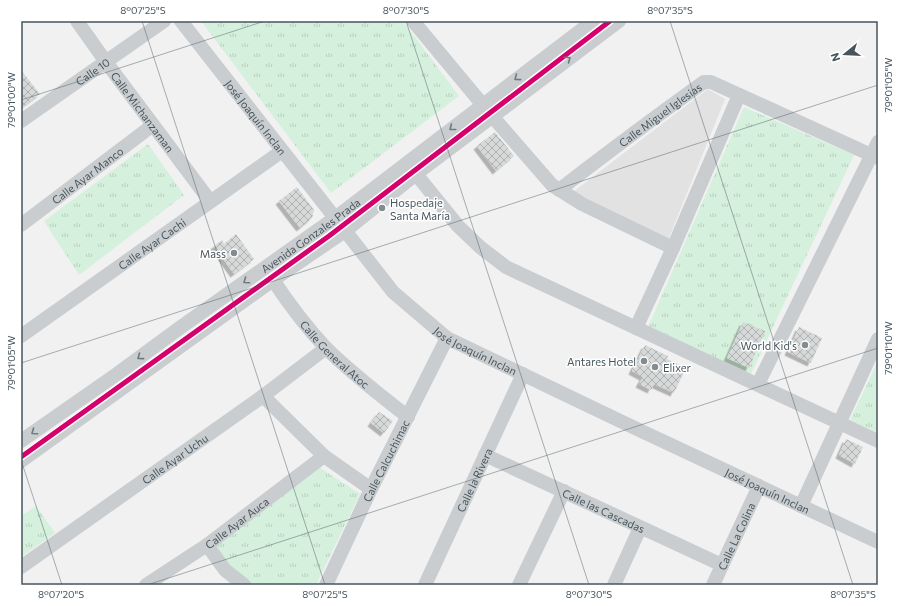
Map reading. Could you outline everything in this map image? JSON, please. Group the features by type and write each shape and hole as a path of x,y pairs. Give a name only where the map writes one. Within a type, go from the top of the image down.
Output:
{"street":[{"name":"Calle Michanzaman","path":"77,21 210,202"},
{"name":"Calle 10","path":"21,121 164,21"},
{"name":"José Joaquín Inclan","path":"181,21 393,292 447,338 878,542"},
{"name":"Avenida Gonzales Prada","path":"21,441 118,374 181,327 335,218 482,104 593,21"},
{"name":"Avenida Gonzales Prada","path":"21,461 273,280 345,231 416,174 619,21"},
{"path":"416,22 492,116 547,179 559,190 582,204 673,248"},
{"name":"Calle Miguel Iglesias","path":"559,190 704,82 711,82 875,156"},
{"path":"636,328 673,248 739,95"},
{"name":"Calle Ayar Manco","path":"21,225 153,125"},
{"path":"758,384 875,156 878,142"},
{"name":"Calle Ayar Cachi","path":"21,336 282,151"},
{"path":"416,174 458,226 480,247 501,264 514,272 878,441"},
{"name":"Calle General Atoc","path":"273,280 289,304 326,348 368,385 408,417"},
{"name":"Calle Calcuchimac","path":"326,585 371,489 447,338"},
{"path":"801,506 878,339"},
{"name":"Calle Ayar Uchu","path":"21,568 263,396 326,348"},
{"name":"Calle la Rivera","path":"425,585 523,374"},
{"path":"263,396 324,456 371,489"},
{"name":"Calle las Cascadas","path":"485,455 722,565"},
{"name":"Calle Ayar Auca","path":"146,585 207,545 324,456"},
{"name":"Calle La Colina","path":"713,585 759,486"},
{"path":"519,585 564,491"},
{"path":"614,585 640,528"},
{"path":"207,545 223,568 244,585"}],"shaded area":[{"path":"708,89 725,99 668,240 573,192"}],"green space":[{"path":"201,21 403,21 459,96 331,193"},
{"path":"744,107 854,155 749,378 648,327"},
{"path":"148,144 184,195 79,275 44,221"},
{"path":"878,361 878,433 850,420"},
{"path":"319,467 360,494 316,585 251,585 227,567 214,545"},
{"path":"36,506 55,533 21,557 21,516"}],"building":[{"path":"21,70 40,94 21,108"},
{"path":"495,132 514,156 496,171 477,146"},
{"path":"297,187 314,210 312,218 300,228 279,201"},
{"name":"Mass","path":"236,234 254,259 234,274 214,246 222,240 224,244"},
{"path":"743,322 765,331 749,368 727,358"},
{"name":"World Kid's","path":"799,327 822,338 811,363 788,352"},
{"path":"645,345 668,356 667,359 686,368 674,393 654,384 651,390 639,384 643,377 632,371"},
{"path":"379,412 393,421 384,433 371,423"},
{"path":"846,439 863,447 855,464 839,455"}],"cycle path":[{"path":"21,457 329,236 610,21"}],"place":[{"name":"Hospedaje Santa María","path":"382,208"},
{"name":"Mass","path":"234,253"},
{"name":"World Kid's","path":"805,345"},
{"name":"Antares Hotel","path":"644,361"},
{"name":"Elixer","path":"655,367"}]}
